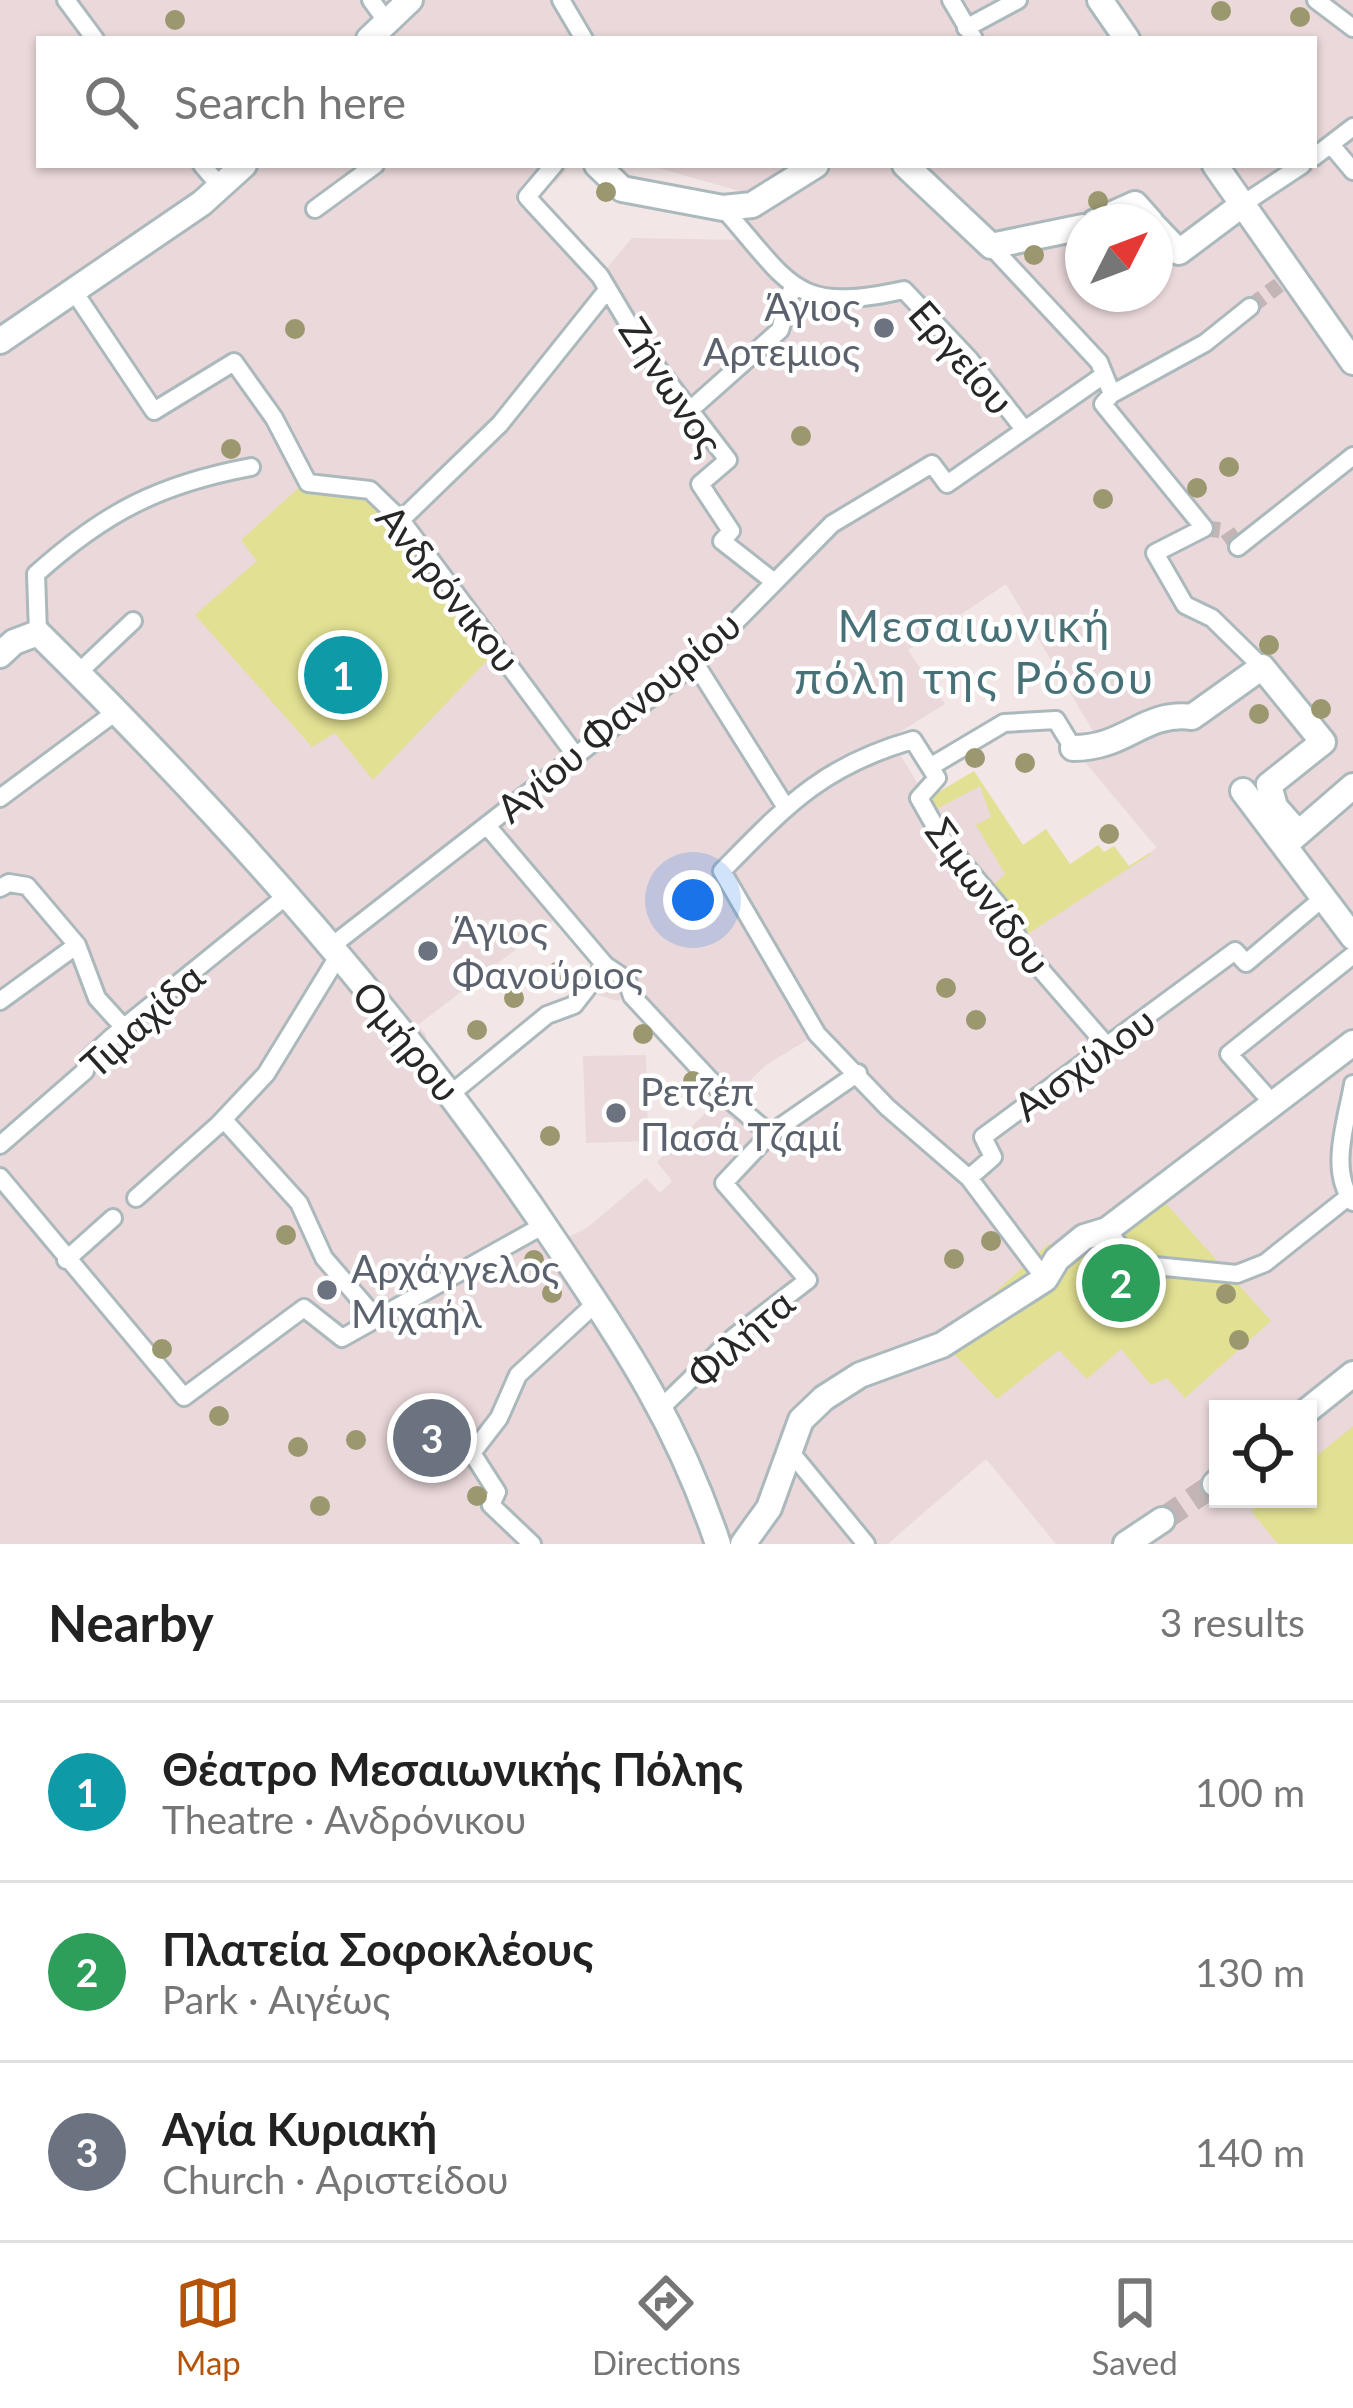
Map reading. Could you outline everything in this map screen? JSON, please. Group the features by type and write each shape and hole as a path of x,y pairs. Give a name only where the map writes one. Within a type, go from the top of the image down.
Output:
{"street":[{"path":"66,0 93,36"},
{"path":"371,0 378,30"},
{"path":"378,30 410,0"},
{"path":"561,0 582,36"},
{"path":"951,0 970,33 1018,0"},
{"path":"1100,0 1125,36"},
{"path":"1316,0 1353,28"},
{"path":"1317,156 1353,127"},
{"path":"1332,146 1353,171"},
{"path":"205,168 220,186"},
{"path":"0,340 241,168"},
{"path":"315,209 371,168"},
{"name":"Ζήνωνος","path":"551,168 526,197 608,289 646,353 728,460 700,484 731,531 722,541 773,581"},
{"path":"601,168 622,189 723,208 752,205 811,168"},
{"path":"908,168 991,246 1099,362 1112,394"},
{"path":"1217,168 1286,279 1353,362"},
{"path":"1173,246 1178,252 1298,168"},
{"path":"690,410 780,330 792,287 723,208"},
{"path":"991,246 1065,231"},
{"name":"Εργείου","path":"792,287 836,303 904,290 981,372 1023,428"},
{"path":"401,520 500,424 608,289"},
{"name":"Ανδρόνικου","path":"73,290 154,411 234,362 274,418 308,483 370,490 401,520 576,755"},
{"path":"1250,307 1205,343 1102,404 1204,528 1155,553 1185,605 1212,618 1262,667 1323,742 1270,785 1291,839 1323,898 1353,938"},
{"name":"Αγίου Φανουρίου","path":"333,953 694,663 832,524 932,464 946,484 1101,376"},
{"path":"1238,547 1348,458 1353,480"},
{"path":"0,655 14,642 38,633 36,574 82,532 179,480 251,466"},
{"path":"78,673 134,621"},
{"name":"Ομήρου","path":"38,633 117,711 453,1092 663,1406 718,1544"},
{"path":"694,663 785,806 722,871 817,1034 887,1107 969,1178 1045,1280"},
{"path":"930,767 1004,723 1056,720 1073,748 1103,748 1167,714 1192,716 1262,667"},
{"path":"0,798 117,711"},
{"name":"Σιμωνίδου","path":"785,806 842,764 913,740 937,778 920,798 941,837 1010,920 1022,948 1108,1047"},
{"path":"1291,839 1353,786"},
{"path":"1244,791 1291,839"},
{"path":"488,827 605,964 627,980 632,996 715,1086 770,1134"},
{"path":"0,888 9,883 27,886 76,945 97,998 126,1030"},
{"name":"Τιμαχίδα","path":"0,1145 126,1030 285,897"},
{"name":"Αισχύλου","path":"969,1178 993,1157 983,1137 1234,951 1246,963 1323,898"},
{"path":"0,1001 76,945"},
{"path":"136,1198 224,1120 266,1074 333,953"},
{"path":"1275,1106 1229,1054 1353,955"},
{"path":"453,1092 547,1015 574,1005 605,964"},
{"path":"742,1544 769,1508 801,1420 824,1398 860,1375 942,1345 1045,1280 1058,1259 1084,1238 1107,1230 1353,1043"},
{"name":"Φιλήτα","path":"663,1406 734,1337 808,1280 724,1184 770,1134 858,1073"},
{"path":"1107,1230 1134,1264 1238,1274 1265,1264 1350,1200 1340,1162 1353,1084"},
{"path":"224,1120 299,1204 324,1258 376,1318"},
{"path":"0,1177 184,1397 304,1308 342,1338 544,1226"},
{"path":"66,1260 112,1218"},
{"path":"532,1544 491,1505 496,1492 472,1453 499,1418 518,1375 596,1303"},
{"path":"1317,1403 1353,1374"},
{"path":"789,1450 866,1544"},
{"path":"1126,1544 1162,1520"}],"shaded area":[{"path":"537,168 555,184 568,168 658,168 740,191 752,205 743,240 632,238 597,280 515,202"},
{"path":"303,484 365,494 497,650 373,780 335,733 312,747 195,615 257,561 241,540"},
{"path":"1006,584 1103,748 1074,749 1157,848 1129,866 1114,846 1104,852 1098,845 1070,864 1046,829 1023,845 974,771 927,799 890,738 945,704 908,650"},
{"path":"949,765 1084,776 1151,854 1026,935 992,886 1005,874 976,825 991,817 980,786 937,809 930,795"},
{"path":"568,909 661,1017 732,1086 657,1162 672,1181 660,1193 646,1178 587,1228 562,1240 421,1043 427,1036 418,1025","holes":["603,976 618,976 623,996 618,1001 598,995","646,1055 648,1141 586,1143 583,1056"]},
{"path":"817,1034 855,1071 770,1134 730,1100 766,1065"},
{"path":"1161,1198 1271,1321 1185,1398 1167,1378 1151,1385 1121,1349 1087,1379 1059,1350 997,1399 942,1341 1047,1245 1127,1223"},
{"path":"1353,1426 1353,1544 1278,1544 1251,1511 1317,1508 1317,1456"},
{"path":"986,1459 1056,1544 888,1544 899,1534"}],"tunnel":[{"path":"1250,307 1279,285"},
{"path":"1204,528 1227,531 1238,547"},
{"path":"1162,1520 1209,1488"}],"place":[{"name":"Άγιος Αρτεμιος","path":"884,328"},
{"name":"Θέατρο Μεσαιωνικής Πόλης","path":"343,675"},
{"name":"Άγιος Φανούριος","path":"428,951"},
{"name":"Ρετζέπ Πασά Τζαμί","path":"616,1113"},
{"name":"Πλατεία Σοφοκλέους","path":"1121,1283"},
{"name":"Αρχάγγελος Μιχαήλ","path":"327,1290"},
{"name":"Αγία Κυριακή","path":"432,1438"}],"district":[{"name":"Μεσαιωνική πόλη της Ρόδου","path":"975,651"}]}
